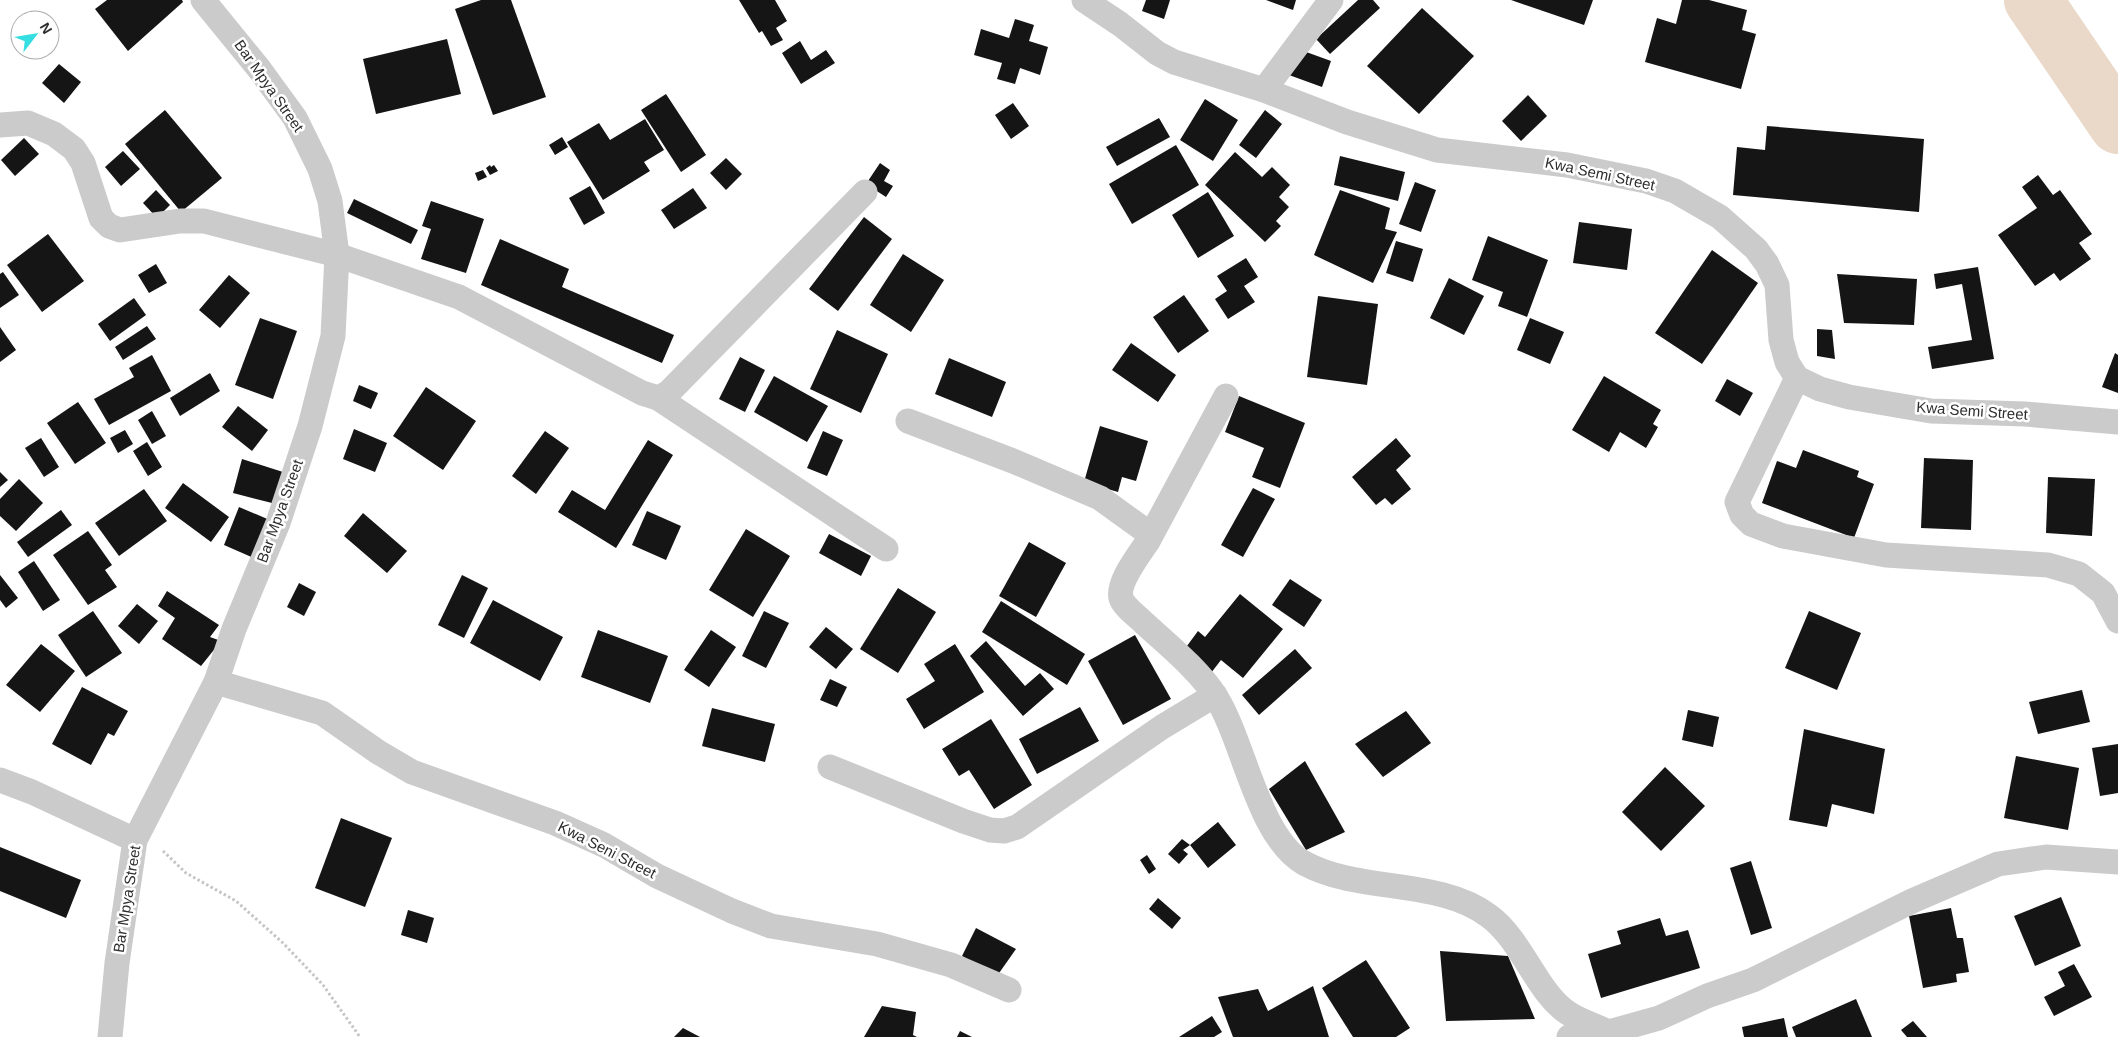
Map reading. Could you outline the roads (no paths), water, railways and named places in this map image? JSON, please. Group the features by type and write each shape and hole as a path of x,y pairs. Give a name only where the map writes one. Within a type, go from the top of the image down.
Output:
{"street":[{"name":"Bar Mpya Street","path":"110,1037 117,964 139,832 216,682 234,629 278,524 310,426 333,336 337,255 330,200 320,169 294,118 260,70 203,0"},
{"name":"Kwa Semi Street","path":"1084,0 1174,62 1264,90 1347,122 1437,150 1568,164 1646,181 1674,191 1720,217 1756,249 1767,264 1777,285 1781,340 1787,362 1797,378 1820,389 1848,397 1931,411 2025,414 2118,422"},
{"path":"1264,90 1331,0"},
{"path":"0,125 28,123 54,134 74,149 83,163 101,218 109,226 120,230 180,220 204,221 337,255 459,297 642,393 658,398 886,549"},
{"path":"658,398 668,393 865,192"},
{"path":"1797,378 1737,502 1742,515 1751,524 1783,536 1886,555 2048,565 2078,574 2103,593 2118,621"},
{"path":"1226,396 1148,541 1120,585 1123,601 1180,657 1215,695 1232,728 1262,809 1284,844 1302,862 1326,872 1436,894 1468,903 1490,916 1512,938 1557,1004 1568,1013 1609,1032"},
{"path":"908,421 1013,461 1100,498 1143,529 1147,534 1148,541"},
{"name":"Kwa Seni Street","path":"216,682 322,713 378,752 412,772 555,823 604,845 657,876 732,911 771,926 877,944 950,965 1009,990"},
{"path":"830,767 963,821 990,830 1004,831 1017,827 1162,727 1215,695"},
{"path":"0,780 139,832"},
{"path":"1570,1037 1609,1032 1659,1018 1707,996 1753,980 1912,901 1998,864 2046,857 2118,862"}],"waterway":[{"path":"2033,0 2118,125"}]}
